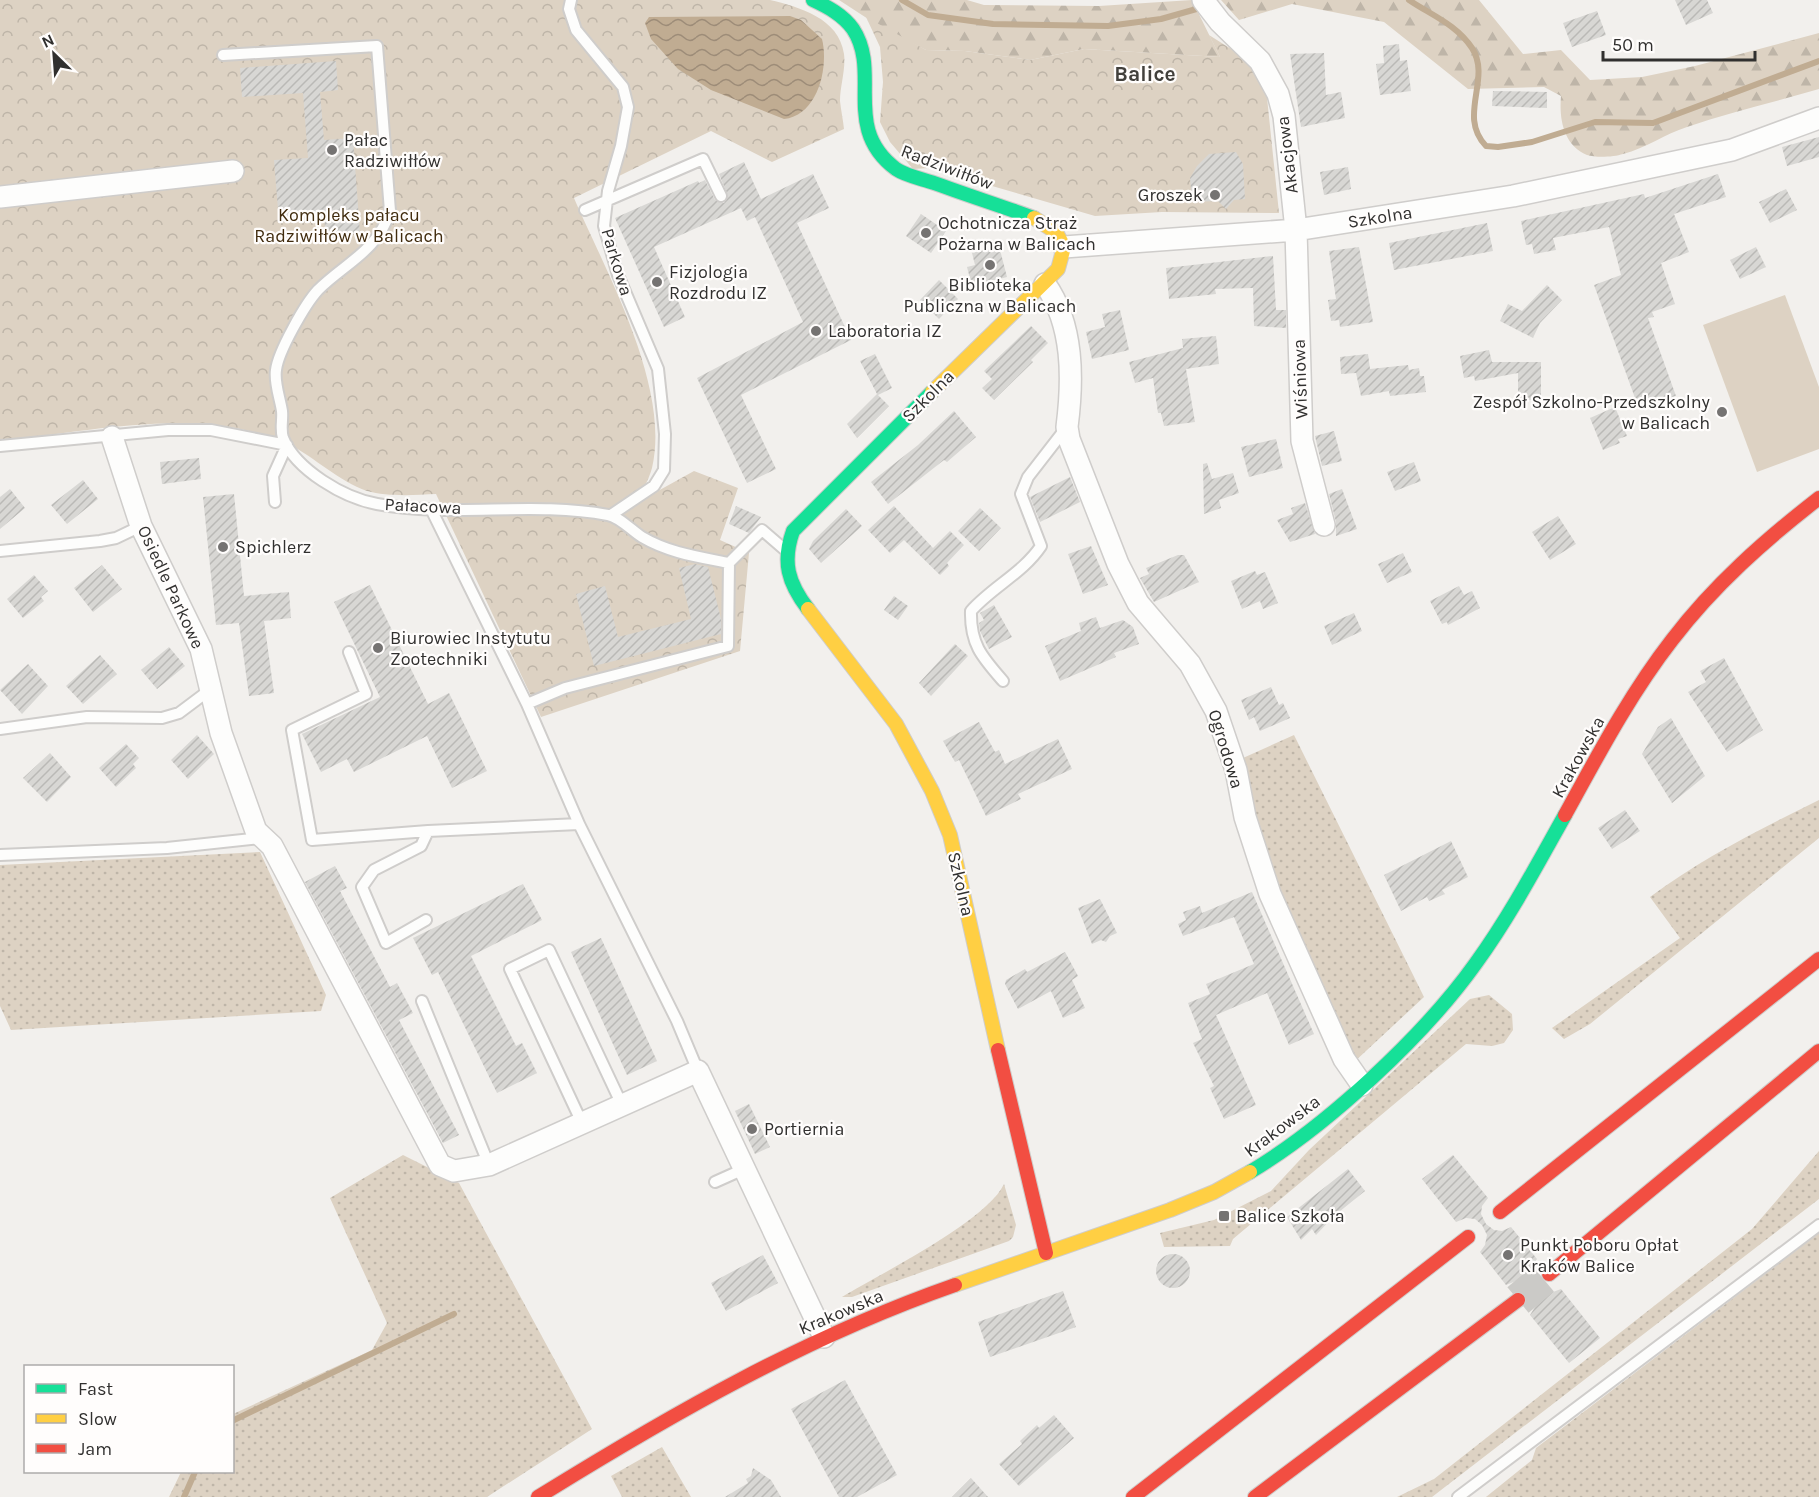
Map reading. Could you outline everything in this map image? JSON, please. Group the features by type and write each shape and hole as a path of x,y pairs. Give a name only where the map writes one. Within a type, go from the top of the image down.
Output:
{"main road":[{"name":"Radziwiłłów","path":"813,0 839,14 859,40 864,66 861,107 868,135 880,158 897,170 1040,220 1056,232 1064,247"},
{"name":"Szkolna","path":"1046,1253 950,834 932,791 896,724 801,600 789,575 786,551 793,531 972,352 1059,269 1064,247"},
{"name":"Krakowska","path":"538,1497 717,1390 824,1337 886,1311 1180,1206 1243,1178 1313,1128 1362,1085 1427,1022 1476,963 1553,840 1628,704 1671,642 1719,585 1755,550 1819,498"},
{"path":"1500,1212 1819,959"},
{"path":"1549,1274 1819,1051"},
{"path":"1133,1497 1468,1237"},
{"path":"1255,1497 1518,1300"}],"street":[{"name":"Akacjowa","path":"1203,0 1220,22 1260,61 1278,94 1284,116 1296,230"},
{"name":"Szkolna","path":"1064,247 1296,230 1513,196 1732,150 1819,118"},
{"path":"0,197 233,171"},
{"name":"Wiśniowa","path":"1296,230 1302,441 1324,525"},
{"name":"Ogrodowa","path":"1045,284 1056,303 1070,357 1067,427 1069,439 1118,564 1137,603 1190,664 1216,711 1236,770 1245,817 1270,894 1344,1059 1362,1085"},
{"name":"Osiedle Parkowe","path":"112,437 141,526 195,633 212,689 221,733 261,838 272,846 440,1165 454,1171 489,1165 698,1071"},
{"path":"698,1071 824,1337"}],"lane":[{"name":"Parkowa","path":"571,0 569,9 576,30 623,87 628,107 607,201 604,226 618,275 658,369 665,434 664,470 654,486 611,515"},
{"name":"Pałacowa","path":"223,55 377,46 390,211 385,229 352,264 318,291 285,346 276,370 283,437 306,468 327,485 375,504 431,509 534,509 611,515"},
{"path":"585,210 703,159 721,196"},
{"path":"1003,681 984,659 970,631 971,611 986,594 1033,559 1041,546 1021,494 1028,477 1067,427"},
{"path":"0,446 168,430 211,430 288,445 273,476 275,502"},
{"path":"431,509 527,704 579,824 677,1021 698,1071"},
{"path":"611,515 642,537 675,552 729,563"},
{"path":"0,551 100,541 116,538 141,526"},
{"path":"527,704 565,688 728,646 729,563 762,530 786,551"},
{"path":"349,652 366,694 292,730 312,840 428,831 579,824"},
{"path":"0,729 87,717 162,718 179,713 212,689"},
{"path":"426,920 386,942 362,887 374,870 421,846 428,831"},
{"path":"0,855 167,848 261,838"},
{"path":"582,1123 510,969 549,951 622,1105"},
{"path":"422,1001 489,1165"},
{"path":"715,1182 744,1169"},
{"path":"1458,1497 1819,1225"}],"green space":[{"name":"Kompleks pałacu Radziwiłłów w Balicach","path":"0,0 770,0 793,6 826,23 841,42 844,54 840,101 844,129 772,162 711,131 574,198 632,330 644,366 652,402 655,436 652,468 638,502 694,471 738,488 720,540 749,553 740,651 541,717 436,494 393,495 367,491 273,437 215,425 185,423 123,426 0,441"},
{"path":"839,0 967,0 984,5 1099,6 1192,0 1220,57 1084,49 1030,60 965,51 926,50 885,30"},
{"path":"1221,0 1479,0 1523,54 1561,50 1590,80 1642,77 1695,66 1819,33 1819,89 1703,122 1623,154 1605,157 1591,156 1573,145 1564,130 1561,96 1544,87 1468,89 1384,22 1292,4 1239,20"},
{"path":"866,17 926,50 965,51 1030,60 1084,49 1220,57 1209,35 1247,59 1266,88 1279,213 1162,212 1095,216 930,168 913,169 890,142 880,122 883,82 880,47"},
{"path":"1785,295 1819,387 1819,449 1757,472 1703,325"},
{"path":"1294,735 1424,997 1352,1064 1266,869 1243,758"},
{"path":"1819,800 1819,838 1590,1024 1564,1039 1552,1028 1680,938 1650,897 1711,857"},
{"path":"260,852 326,995 321,1011 11,1030 0,1006 0,865"},
{"path":"1489,995 1512,1014 1513,1030 1504,1043 1492,1046 1466,1044 1233,1239 1230,1246 1164,1247 1160,1233 1214,1220 1271,1191 1309,1150 1470,999"},
{"path":"1819,1151 1819,1199 1432,1497 1397,1497 1434,1479 1752,1229"},
{"path":"403,1155 459,1183 592,1429 487,1497 169,1497 181,1473 234,1473 234,1414 372,1350 387,1323 330,1198"},
{"path":"1004,1184 1016,1225 1013,1237 1009,1241 852,1297 842,1297 955,1230 994,1199"},
{"path":"1819,1233 1819,1497 1486,1497 1532,1460 1536,1448"},
{"path":"662,1447 691,1497 622,1497 611,1476"}],"water":[{"path":"790,16 801,20 822,39 824,63 822,76 813,99 796,116 784,119 711,90 678,69 651,39 645,23 649,17"}],"building":[{"path":"1675,0 1707,0 1713,13 1686,25"},
{"path":"1597,11 1606,35 1572,47 1563,23"},
{"path":"1399,44 1400,61 1407,60 1411,91 1380,95 1376,64 1384,63 1383,46"},
{"path":"1324,53 1326,95 1341,92 1345,118 1301,127 1290,54"},
{"name":"Pałac Radziwiłłów","path":"336,61 338,90 320,92 324,140 353,138 360,233 326,236 324,218 279,222 274,160 308,158 303,93 242,97 240,68"},
{"path":"1493,91 1547,92 1547,108 1492,106"},
{"path":"1819,137 1819,157 1787,166 1782,147"},
{"path":"1236,152 1243,164 1245,199 1234,200 1226,209 1218,201 1192,202 1190,178 1197,166 1209,154"},
{"name":"Laboratoria IZ","path":"744,162 761,199 813,174 829,208 797,223 851,340 741,395 776,469 747,483 697,378 803,322 755,217 747,221 741,208 654,247 685,317 664,327 615,218 698,181 699,183 705,180 715,200 724,203 728,196 719,174"},
{"path":"1348,167 1351,189 1324,195 1320,172"},
{"path":"1718,174 1726,197 1674,214 1689,252 1661,263 1675,304 1652,312 1654,317 1648,318 1676,396 1639,409 1594,285 1621,275 1609,227 1553,238 1556,250 1534,254 1532,244 1526,245 1521,221 1644,194 1645,198"},
{"path":"1786,189 1797,210 1770,223 1759,202"},
{"name":"Ochotnicza Straż Pożarna w Balicach","path":"921,214 946,231 931,253 906,236"},
{"path":"1487,223 1493,251 1394,270 1389,243"},
{"name":"Biblioteka Publiczna w Balicach","path":"999,246 1007,277 972,286 967,267 975,265 972,253"},
{"path":"1359,247 1373,322 1340,327 1339,320 1331,321 1328,300 1336,299 1329,251"},
{"path":"1756,247 1766,267 1740,279 1730,260"},
{"path":"1273,256 1276,310 1286,310 1286,328 1254,326 1253,288 1215,289 1216,294 1169,299 1166,268"},
{"path":"939,280 958,299 939,319 920,300"},
{"path":"1547,285 1562,300 1540,323 1533,338 1500,321 1508,304 1522,311"},
{"path":"1120,310 1129,350 1092,359 1086,332 1105,327 1102,314"},
{"path":"1031,326 1048,343 1031,360 1033,362 994,400 982,388 992,379 984,371"},
{"path":"1216,336 1219,364 1186,369 1195,422 1164,426 1161,413 1158,413 1153,378 1135,383 1129,362 1183,348 1182,339"},
{"path":"1489,350 1492,362 1541,362 1541,400 1518,400 1518,373 1475,381 1474,376 1464,378 1460,356"},
{"path":"875,354 892,388 878,395 889,406 857,438 847,424 877,394 860,361"},
{"path":"1368,354 1370,369 1408,365 1409,370 1419,368 1420,376 1424,376 1426,392 1390,396 1389,391 1361,396 1356,373 1341,374 1340,357"},
{"path":"1615,407 1627,436 1618,439 1620,443 1603,450 1590,418"},
{"path":"954,411 976,437 947,462 944,460 888,504 871,482 918,445"},
{"path":"1334,431 1342,461 1322,466 1315,436"},
{"path":"1276,439 1283,468 1249,477 1241,447"},
{"path":"199,458 201,479 162,484 160,462"},
{"path":"1414,462 1421,481 1395,491 1387,472"},
{"path":"1207,463 1212,479 1233,473 1239,493 1219,500 1221,508 1204,514 1203,464"},
{"path":"1070,477 1080,502 1040,522 1030,497"},
{"path":"83,480 98,499 67,524 51,505"},
{"path":"10,489 25,508 0,529 0,497"},
{"path":"1342,489 1357,529 1336,536 1336,522 1329,494"},
{"path":"234,494 244,596 289,592 291,618 264,621 274,693 249,696 239,623 216,625 203,497"},
{"path":"1305,503 1315,534 1290,542 1277,520 1293,514 1291,508"},
{"path":"736,506 761,517 749,533 729,524"},
{"path":"894,506 933,548 950,531 964,545 947,563 949,566 940,575 904,540 890,553 868,530"},
{"path":"980,508 1001,528 979,551 958,531"},
{"path":"846,509 862,526 821,563 809,549 813,541"},
{"path":"1558,516 1576,544 1550,560 1532,532"},
{"path":"1091,546 1108,585 1083,594 1068,554"},
{"path":"1403,553 1412,572 1387,583 1378,564"},
{"path":"1178,555 1184,555 1199,582 1154,602 1140,578 1149,574 1146,568"},
{"path":"695,564 708,567 721,619 721,634 594,666 576,594 605,586 618,637 691,619 679,568"},
{"path":"102,565 122,589 93,612 74,588"},
{"path":"1255,571 1257,575 1265,572 1278,603 1263,609 1260,601 1242,609 1231,581"},
{"path":"34,575 48,591 41,597 44,601 23,618 7,599"},
{"name":"Biurowiec Instytutu Zootechniki","path":"370,585 428,704 449,693 487,771 452,788 427,736 354,772 347,759 321,772 302,734 380,697 334,602"},
{"path":"1459,586 1464,595 1472,591 1480,608 1448,625 1447,622 1442,624 1430,601"},
{"path":"894,596 908,606 898,620 884,610"},
{"path":"994,605 1012,637 989,649 980,631 979,623 984,620 980,613"},
{"path":"1354,613 1362,631 1332,645 1324,626"},
{"path":"1096,617 1100,628 1123,620 1133,627 1139,644 1114,653 1116,657 1060,681 1045,646 1081,631 1079,623"},
{"path":"955,644 968,656 931,696 919,683"},
{"path":"169,647 185,666 157,689 141,670"},
{"path":"100,655 117,674 83,704 66,686"},
{"path":"1724,658 1763,730 1727,752 1688,692 1706,682 1700,671"},
{"path":"28,664 48,686 22,714 0,690"},
{"path":"1271,687 1279,705 1283,703 1290,718 1260,731 1254,717 1249,720 1241,700"},
{"path":"1671,718 1705,776 1672,803 1642,754 1658,727"},
{"path":"979,722 995,752 999,750 1005,764 1058,739 1072,769 1018,794 1021,799 986,816 959,760 955,762 943,741"},
{"path":"197,735 214,754 188,779 171,760"},
{"path":"126,744 139,758 133,764 136,768 116,787 99,768"},
{"path":"50,753 71,777 47,802 23,778"},
{"path":"1625,810 1640,831 1612,849 1598,828"},
{"path":"1451,841 1468,877 1442,890 1445,894 1429,901 1427,897 1401,911 1384,875"},
{"path":"335,866 347,888 340,891 390,987 397,983 413,1013 399,1020 459,1135 443,1143 305,882"},
{"path":"523,884 542,920 471,956 516,1046 522,1043 537,1073 497,1093 438,972 432,975 413,938"},
{"path":"1252,892 1314,1034 1289,1045 1267,993 1216,1015 1256,1105 1224,1119 1210,1088 1214,1086 1193,1043 1202,1039 1188,1003 1210,994 1206,984 1254,964 1234,917 1183,936 1178,924 1186,920 1183,912 1200,906 1202,913"},
{"path":"1100,899 1117,933 1110,936 1106,942 1101,940 1092,944 1078,908"},
{"path":"601,938 657,1061 627,1075 571,952"},
{"path":"1065,952 1078,976 1072,980 1085,1008 1063,1018 1051,991 1018,1009 1005,984 1006,980"},
{"name":"Portiernia","path":"749,1104 770,1147 755,1154 735,1111"},
{"name":"Punkt Poboru Opłat Kraków Balice","path":"1453,1155 1488,1198 1482,1206 1481,1214 1486,1224 1494,1230 1502,1231 1511,1227 1537,1259 1531,1268 1534,1285 1543,1292 1561,1289 1600,1338 1569,1363 1530,1315 1537,1298 1533,1288 1526,1283 1516,1281 1506,1285 1480,1252 1485,1245 1487,1235 1482,1225 1475,1219 1466,1218 1456,1222 1422,1179"},
{"path":"1348,1169 1365,1191 1334,1216 1316,1235 1312,1229 1301,1240 1287,1217"},
{"path":"1173,1254 1185,1259 1190,1271 1185,1283 1173,1288 1161,1283 1156,1271 1161,1259"},
{"path":"763,1255 778,1283 726,1311 711,1283"},
{"path":"1063,1291 1076,1327 990,1357 978,1322"},
{"path":"845,1380 897,1475 857,1497 839,1497 791,1409"},
{"path":"1054,1415 1074,1438 1019,1486 999,1464 1022,1444 1020,1441 1037,1425 1039,1428"},
{"path":"753,1468 771,1480 781,1497 725,1497 748,1483 746,1479 751,1476"},
{"path":"971,1478 988,1497 952,1497"}],"waterway":[{"path":"902,0 928,15 993,24 1108,26 1161,19 1200,8"},
{"path":"1409,0 1451,26 1472,48 1479,72 1474,122 1486,146 1498,147 1532,142 1595,122 1653,123 1819,61"},
{"path":"234,1420 454,1314"},
{"path":"184,1497 195,1473"}],"tunnel":[{"path":"1518,1300 1549,1274"}],"traffic: fast":[{"path":"813,0 840,16 853,29 861,46 864,64 866,118 870,136 880,153 896,169 1034,218"},
{"path":"808,609 796,590 789,572 788,553 793,531 932,392"},
{"path":"1250,1172 1280,1153 1342,1105 1430,1020 1455,991 1500,927 1565,815"}],"traffic: slow":[{"path":"932,392 1058,269 1064,247 1056,232 1034,218"},
{"path":"808,609 896,724 932,791 950,835 998,1050"},
{"path":"955,1285 1170,1210 1214,1192 1250,1172"}],"traffic: jam":[{"path":"1565,815 1628,703 1688,620 1741,564 1819,498"},
{"path":"1500,1212 1819,959"},
{"path":"998,1050 1046,1253"},
{"path":"1549,1274 1819,1051"},
{"path":"1133,1497 1468,1237"},
{"path":"538,1497 639,1436 741,1379 846,1328 955,1285"},
{"path":"1255,1497 1518,1300"}],"place":[{"name":"Pałac Radziwiłłów","path":"332,150"},
{"name":"Groszek","path":"1215,195"},
{"name":"Ochotnicza Straż Pożarna w Balicach","path":"926,233"},
{"name":"Biblioteka Publiczna w Balicach","path":"990,265"},
{"name":"Fizjologia Rozdrodu IZ","path":"657,282"},
{"name":"Laboratoria IZ","path":"816,331"},
{"name":"Zespół Szkolno-Przedszkolny w Balicach","path":"1722,412"},
{"name":"Spichlerz","path":"223,547"},
{"name":"Biurowiec Instytutu Zootechniki","path":"378,648"},
{"name":"Portiernia","path":"752,1129"},
{"name":"Balice Szkoła","path":"1224,1216"},
{"name":"Punkt Poboru Opłat Kraków Balice","path":"1508,1255"}],"district":[{"name":"Balice","path":"1145,74"}]}
